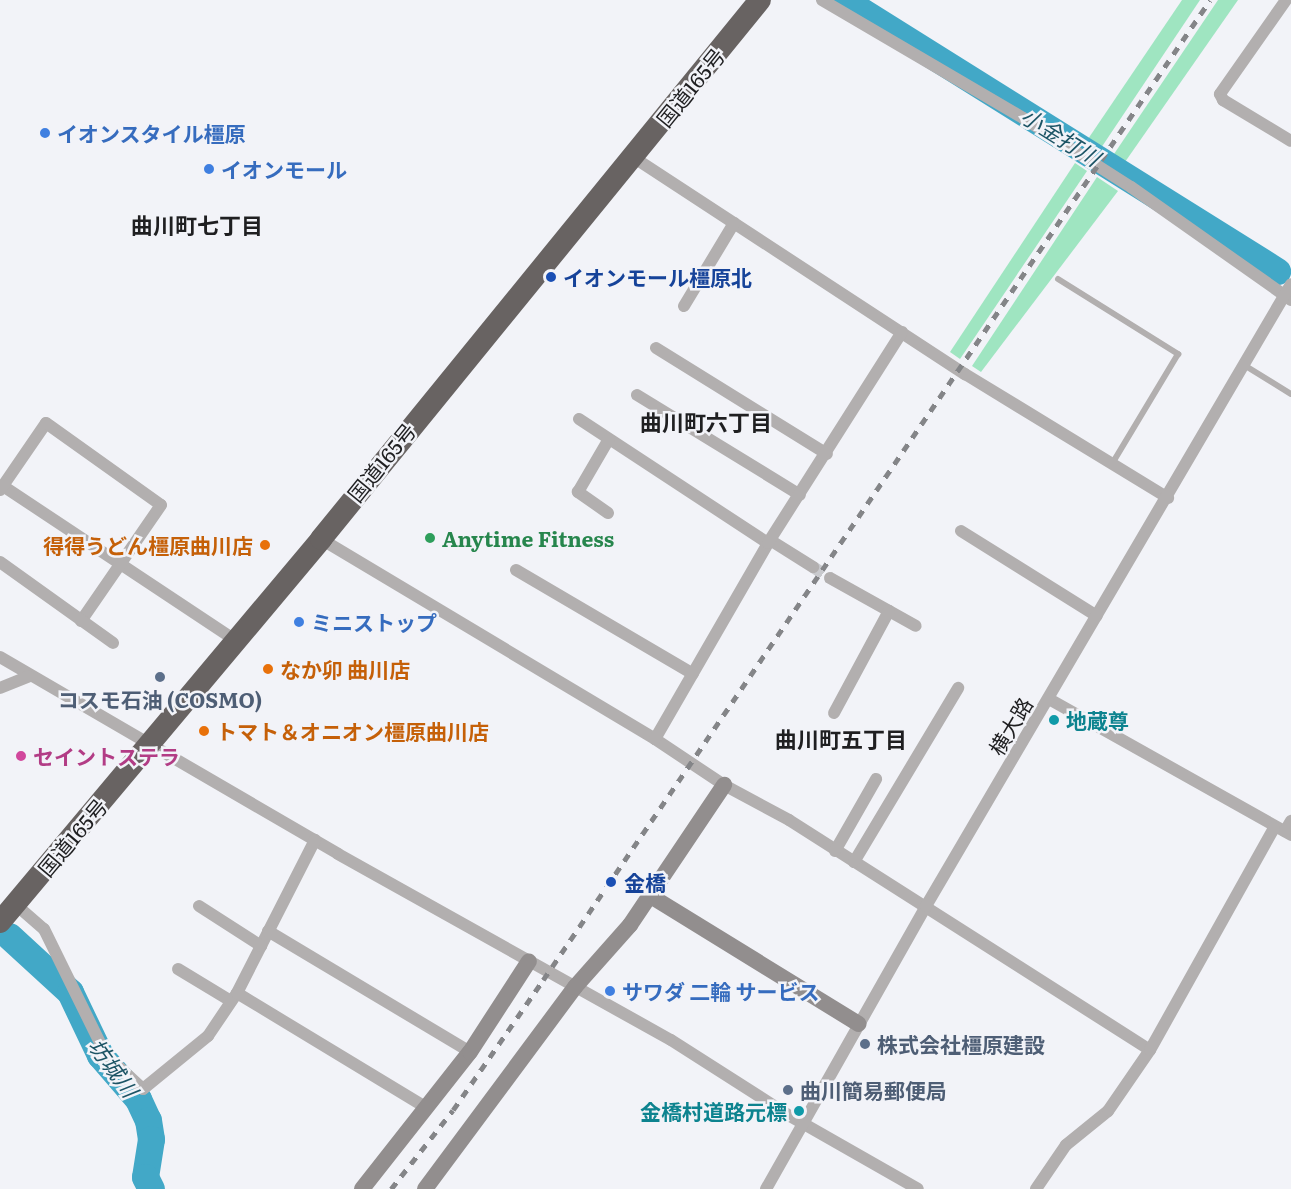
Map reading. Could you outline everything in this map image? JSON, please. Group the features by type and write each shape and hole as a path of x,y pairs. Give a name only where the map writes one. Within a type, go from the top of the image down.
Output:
{"highway":[{"name":"国道165号","path":"0,922 321,539 760,0"}],"street":[{"path":"822,0 1023,118 1131,187 1288,298"},
{"path":"1286,0 1220,94 1223,100 1291,141"},
{"path":"633,157 902,332 1168,498"},
{"path":"684,306 734,223"},
{"name":"横大路","path":"766,1189 926,906 1168,498 1244,365 1288,298 1291,284"},
{"path":"655,739 769,541 827,454 902,332"},
{"path":"656,348 827,454"},
{"path":"637,395 800,495"},
{"path":"579,419 813,567"},
{"path":"81,621 120,566 161,505 46,423 1,488 120,566 236,640"},
{"path":"608,513 578,492 609,439"},
{"path":"961,531 1097,616"},
{"path":"321,539 655,739 724,784 926,906 1150,1050"},
{"path":"0,562 113,643"},
{"path":"516,570 693,674"},
{"path":"830,578 916,626"},
{"path":"834,713 889,611"},
{"path":"0,657 29,676 315,840 671,1040 918,1189"},
{"path":"0,688 29,676"},
{"path":"854,862 958,688"},
{"path":"1036,1189 1066,1145 1108,1111 1150,1050 1285,829 1049,699"},
{"path":"835,851 876,779"},
{"path":"425,1189 575,987 614,945 724,784"},
{"path":"15,904 44,928 106,1055 142,1089 208,1036 234,997 315,840"},
{"path":"649,895 859,1024"},
{"path":"199,906 261,946"},
{"path":"268,932 470,1052"},
{"path":"362,1189 470,1052 529,961"},
{"path":"178,969 234,997 427,1108"}],"lane":[{"path":"1058,279 1178,354 1112,464"},
{"path":"1244,365 1291,394"}],"green space":[{"path":"1182,0 1200,0 1101,148 1088,139"},
{"path":"1218,0 1238,0 1125,162 1114,154"},
{"path":"1075,163 1087,171 960,359 950,352"},
{"path":"1097,177 1118,191 981,372 972,366"}],"waterway":[{"name":"小金打川","path":"844,0 1277,271"},
{"name":"坊城川","path":"9,936 70,992 100,1055 138,1099 148,1120 151,1139 145,1177 151,1189"}],"tunnel":[{"path":"813,567 830,578"}],"railway":[{"path":"391,1189 453,1110 543,980 1210,0"}],"place":[{"name":"イオンスタイル橿原","path":"45,133"},
{"name":"イオンモール","path":"209,169"},
{"name":"イオンモール橿原北","path":"551,277"},
{"name":"Anytime Fitness","path":"430,538"},
{"name":"得得うどん橿原曲川店","path":"265,545"},
{"name":"ミニストップ","path":"299,622"},
{"name":"なか卯 曲川店","path":"268,669"},
{"name":"コスモ石油 (COSMO)","path":"160,677"},
{"name":"地蔵尊","path":"1054,720"},
{"name":"トマト＆オニオン橿原曲川店","path":"204,731"},
{"name":"セイントステラ","path":"21,756"},
{"name":"金橋","path":"611,882"},
{"name":"サワダ 二輪 サービス","path":"610,991"},
{"name":"株式会社橿原建設","path":"865,1044"},
{"name":"曲川簡易郵便局","path":"788,1090"},
{"name":"金橋村道路元標","path":"799,1111"}],"district":[{"name":"曲川町七丁目","path":"197,225"},
{"name":"曲川町六丁目","path":"706,422"},
{"name":"曲川町五丁目","path":"841,739"}]}
